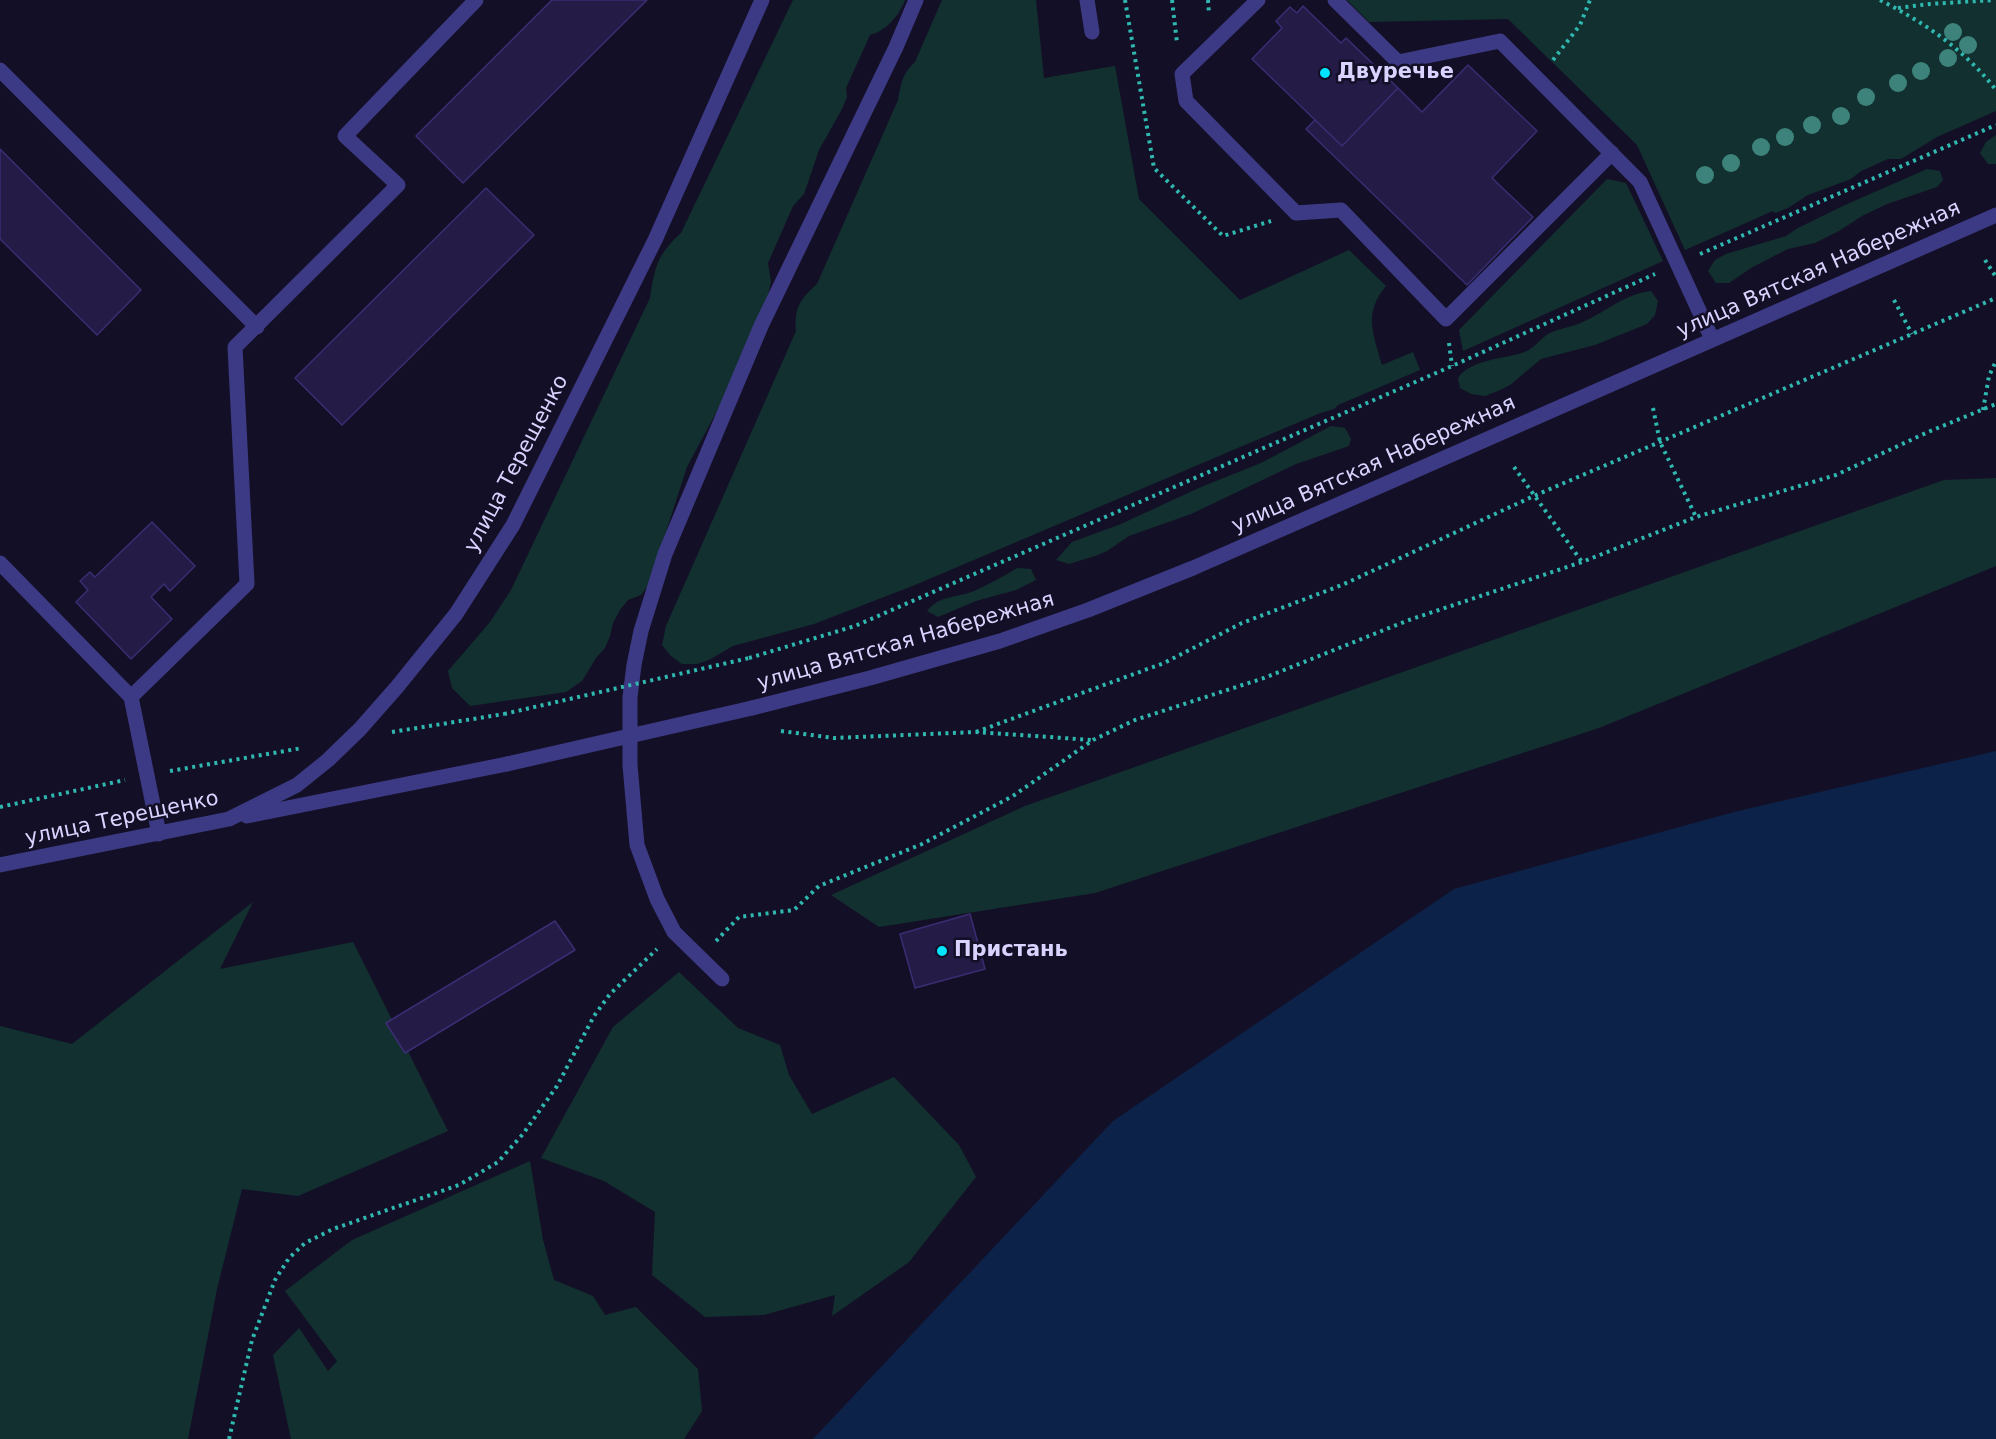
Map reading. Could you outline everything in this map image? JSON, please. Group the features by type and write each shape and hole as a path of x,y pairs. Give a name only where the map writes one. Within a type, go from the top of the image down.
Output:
{"street":[{"path":"130,697 247,584 235,347 398,185 345,136 476,0"},
{"name":"улица Терещенко","path":"0,865 229,819 297,784 328,760 397,687 456,614 513,525 655,240 762,0"},
{"path":"722,979 674,932 657,899 637,845 630,765 630,697 634,665 641,631 665,554 761,326 896,47 916,0"},
{"path":"1087,0 1092,32"},
{"path":"1258,0 1182,74 1186,101 1296,213 1341,210 1446,320 1612,153"},
{"path":"1335,0 1398,62 1500,40 1640,182 1712,339"},
{"path":"0,70 257,327"},
{"name":"улица Вятская Набережная","path":"229,819 507,764 752,708 870,678 1000,641 1192,568 1996,215"},
{"path":"1,567 130,697 159,834"}],"path":[{"path":"1125,0 1154,168 1223,236 1296,213"},
{"path":"1172,0 1182,74"},
{"path":"1538,79 1571,39 1580,25 1590,0"},
{"path":"1880,0 1948,40 1983,72 1996,90"},
{"path":"1897,9 1929,4 1994,0"},
{"path":"350,739 504,714 749,658 855,626 1996,125"},
{"path":"1985,260 1996,277"},
{"path":"976,732 1164,663 1242,623 1342,585 1536,495 1996,298"},
{"path":"1894,300 1912,334"},
{"path":"1983,410 1989,376 1996,361"},
{"path":"699,958 739,917 794,910 819,886 922,844 1013,796 1093,740 1135,720 1264,678 1409,620 1582,562 1696,517 1836,475 1928,432 1996,404"},
{"path":"1653,408 1660,442 1696,517"},
{"path":"1515,467 1582,562"},
{"path":"782,730 834,738 976,732 1093,740"},
{"path":"0,807 147,775 305,747"},
{"path":"229,1439 252,1340 275,1280 289,1258 305,1243 333,1229 459,1185 498,1162 523,1134 557,1086 594,1016 674,932"}],"green space":[{"path":"793,0 905,0 891,22 870,35 846,88 847,97 842,109 819,150 804,194 793,206 768,263 771,282 768,295 726,394 687,467 649,584 641,595 628,600 620,610 605,648 582,681 566,692 470,706 452,688 448,671 490,622 511,590 650,298 658,262 681,233"},
{"path":"942,0 1036,0 1044,78 1115,66 1139,199 1240,300 1349,250 1386,286 1374,306 1372,315 1373,333 1382,365 1413,352 1420,370 1338,405 1334,409 915,585 814,624 733,646 709,660 697,664 682,664 662,645 666,626 796,331 799,304 817,284 898,100 903,80 915,62"},
{"path":"1347,0 1996,0 1996,111 1937,137 1901,159 1888,159 1861,171 1851,179 1808,195 1788,208 1775,213 1773,211 1685,250 1637,145 1508,19 1369,22"},
{"path":"1996,135 1996,164 1988,164 1980,153 1986,142"},
{"path":"1927,169 1940,171 1943,180 1937,187 1887,204 1815,243 1788,249 1751,268 1729,283 1716,283 1708,271 1715,260 1726,254 1786,236 1845,205"},
{"path":"1607,179 1626,183 1663,261 1463,351 1459,330"},
{"path":"1651,291 1658,301 1655,315 1647,324 1595,345 1541,359 1510,385 1485,396 1471,394 1460,388 1458,378 1470,367 1526,352 1548,334 1583,322 1633,296"},
{"path":"1331,426 1345,428 1351,439 1349,446 1296,464 1191,514 1129,536 1095,556 1069,564 1056,560 1072,542 1121,524 1201,487 1261,463"},
{"path":"1996,478 1996,566 1599,728 1095,893 879,927 831,895 1025,806 1944,480"},
{"path":"1017,568 1031,569 1036,580 1016,590 976,601 938,617 927,611 938,602 974,591"},
{"path":"253,902 220,969 353,942 448,1131 298,1196 242,1189 217,1289 188,1439 0,1439 0,1026 72,1044"},
{"path":"679,972 738,1028 780,1045 789,1075 812,1114 894,1077 959,1145 976,1177 909,1262 832,1316 835,1295 764,1315 705,1317 652,1275 655,1212 604,1181 541,1158 613,1027"},
{"path":"530,1161 543,1240 554,1280 593,1296 605,1315 636,1307 698,1369 702,1411 684,1439 291,1439 273,1355 299,1328 328,1371 337,1361 285,1291 352,1240"}],"water":[{"path":"1996,751 1996,1439 813,1439 1113,1121 1454,889 1734,812"}],"building":[{"path":"552,0 647,0 463,183 416,136"},
{"name":"Двуречье","path":"1303,6 1341,43 1346,38 1398,88 1342,146 1252,59 1282,28 1276,21 1290,7 1297,13"},
{"path":"1468,65 1537,131 1492,178 1533,217 1467,285 1306,129 1315,120 1342,146 1398,88 1422,112"},
{"path":"0,149 141,290 97,335 0,239"},
{"path":"486,188 534,235 342,425 295,378"},
{"path":"152,522 195,566 170,591 164,584 151,597 172,619 131,659 76,602 88,590 80,581 90,572 95,577"},
{"name":"Пристань","path":"970,914 985,969 915,988 900,934"},
{"path":"555,921 575,950 405,1053 386,1023"}],"place":[{"name":"Двуречье","path":"1325,73"},
{"name":"Пристань","path":"942,951"}]}
